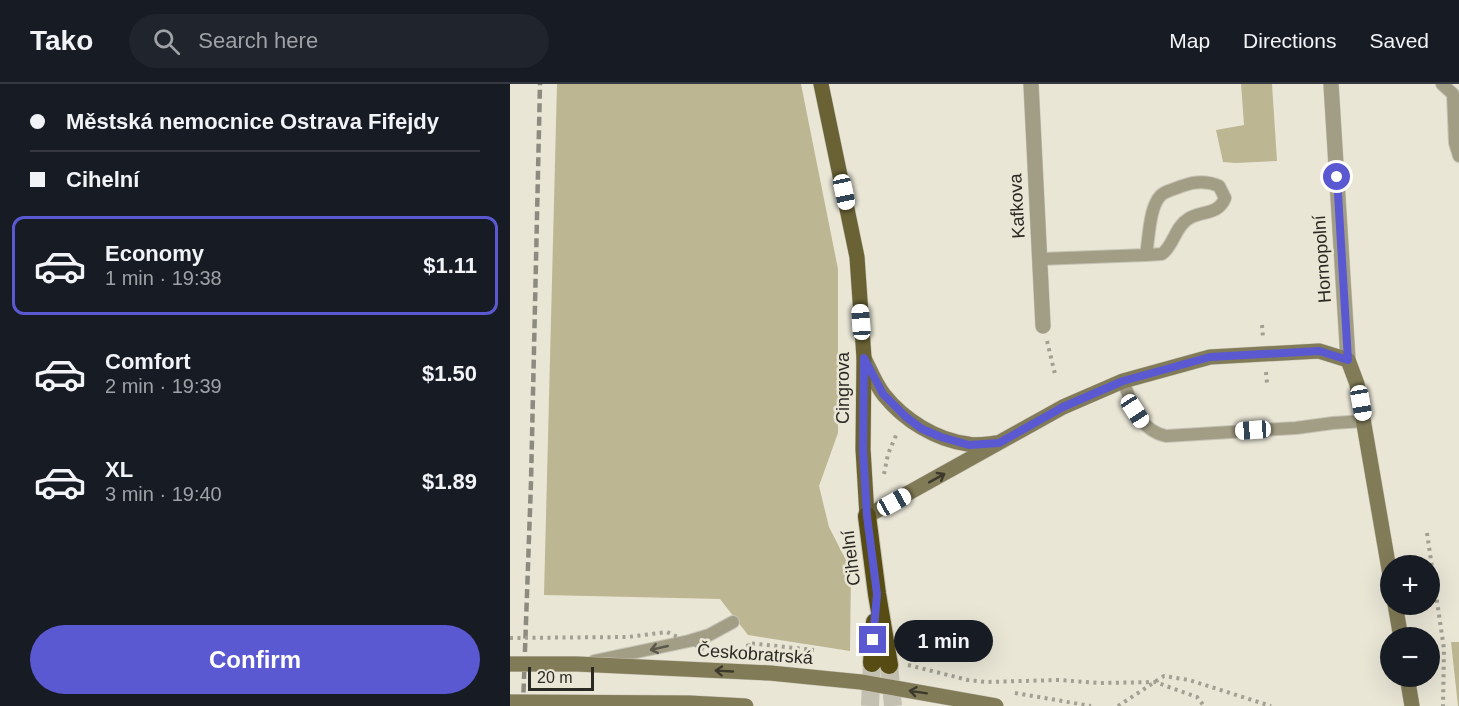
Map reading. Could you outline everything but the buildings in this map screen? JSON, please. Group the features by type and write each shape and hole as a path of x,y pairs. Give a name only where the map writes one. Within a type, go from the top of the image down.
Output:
{"highway":[{"name":"Cihelní","path":"867,516 887,664"}],"main road":[{"name":"Cingrova","path":"821,84 857,257 864,358 863,450 867,516"},
{"path":"867,516 1063,407 1123,381 1210,357 1319,351 1348,360 1357,384 1387,555"},
{"path":"864,358 883,394 922,429 969,445 999,443"},
{"name":"Českobratrská","path":"510,664 577,664 770,673 861,682 996,706"},
{"path":"1408,687 1410,704"},
{"path":"510,702 746,706"}],"street":[{"name":"Kafkova","path":"1031,84 1043,326"},
{"name":"Hornopolní","path":"1331,84 1348,360"}],"lane":[{"path":"1442,84 1453,94 1455,143 1459,156"},
{"path":"1040,259 1146,255 1162,254 1172,245 1183,222 1222,205 1225,198 1219,186 1210,182 1188,184 1163,193 1156,200 1153,210 1146,255"},
{"path":"1123,381 1142,422 1150,430 1166,436 1296,428 1364,421"},
{"path":"577,664 689,641 709,635 733,622"}],"path":[{"path":"1043,326 1055,374"},
{"path":"884,475 888,454 906,417"},
{"path":"1426,532 1444,649 1443,706"},
{"path":"749,654 748,643 813,650"},
{"path":"887,664 986,682 1059,680 1099,683 1155,682 1197,697 1204,706"},
{"path":"1118,706 1164,676 1189,680 1271,706"},
{"path":"1015,693 1091,706"}],"shaded area":[{"path":"557,84 801,84 838,269 838,433 819,486 829,527 851,570 850,651 748,635 720,599 544,595"},
{"path":"1241,84 1272,84 1277,161 1223,162 1216,130 1244,125"},
{"path":"1451,642 1459,642 1459,706 1458,706"}],"tunnel":[{"path":"870,706 872,663"},
{"path":"889,665 893,706"}],"railway":[{"path":"523,706 531,482 540,84"}],"route":[{"path":"873,640 877,594 867,516 863,450 864,358 883,394 906,417 922,429 969,445 999,443 1063,407 1123,381 1210,357 1319,351 1348,360 1337,177"}]}
